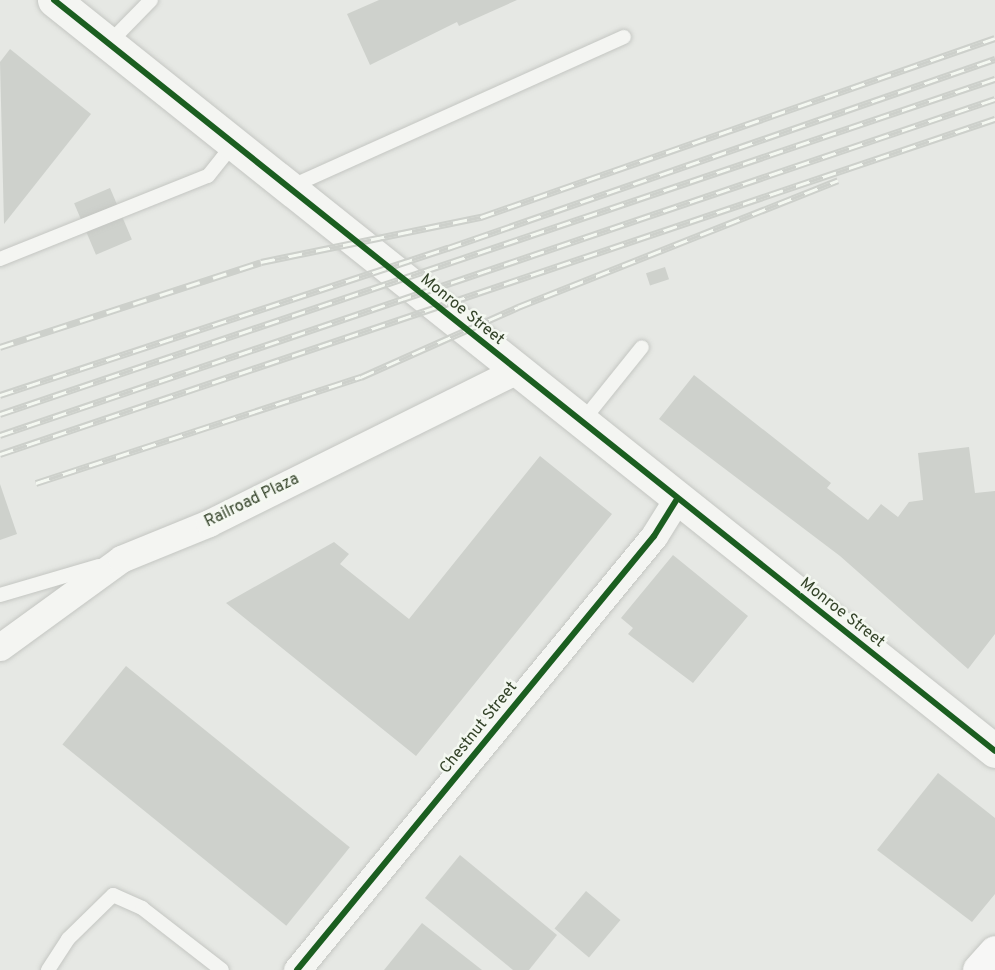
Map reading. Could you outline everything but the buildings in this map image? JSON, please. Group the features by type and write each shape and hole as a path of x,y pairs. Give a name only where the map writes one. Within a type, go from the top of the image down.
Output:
{"main road":[{"path":"979,970 995,952"}],"street":[{"name":"Monroe Street","path":"54,0 235,142 580,423 995,751"},
{"name":"Railroad Plaza","path":"0,647 121,559 209,523 515,371"},
{"name":"Chestnut Street","path":"297,970 654,536 677,499"}],"lane":[{"path":"109,44 151,0"},
{"path":"290,187 624,37"},
{"path":"0,259 208,176 235,142"},
{"path":"580,423 642,347"},
{"path":"0,596 121,559"},
{"path":"48,970 68,939 113,895 142,908 222,970"}],"railway":[{"path":"0,347 261,262 481,217 995,38"},
{"path":"0,395 448,248 995,59"},
{"path":"0,414 995,79"},
{"path":"0,435 995,99"},
{"path":"0,454 995,119"},
{"path":"36,483 361,377 518,307 838,180"}],"cycle path":[{"path":"54,0 995,751"},
{"path":"297,970 654,536 677,499"}]}
